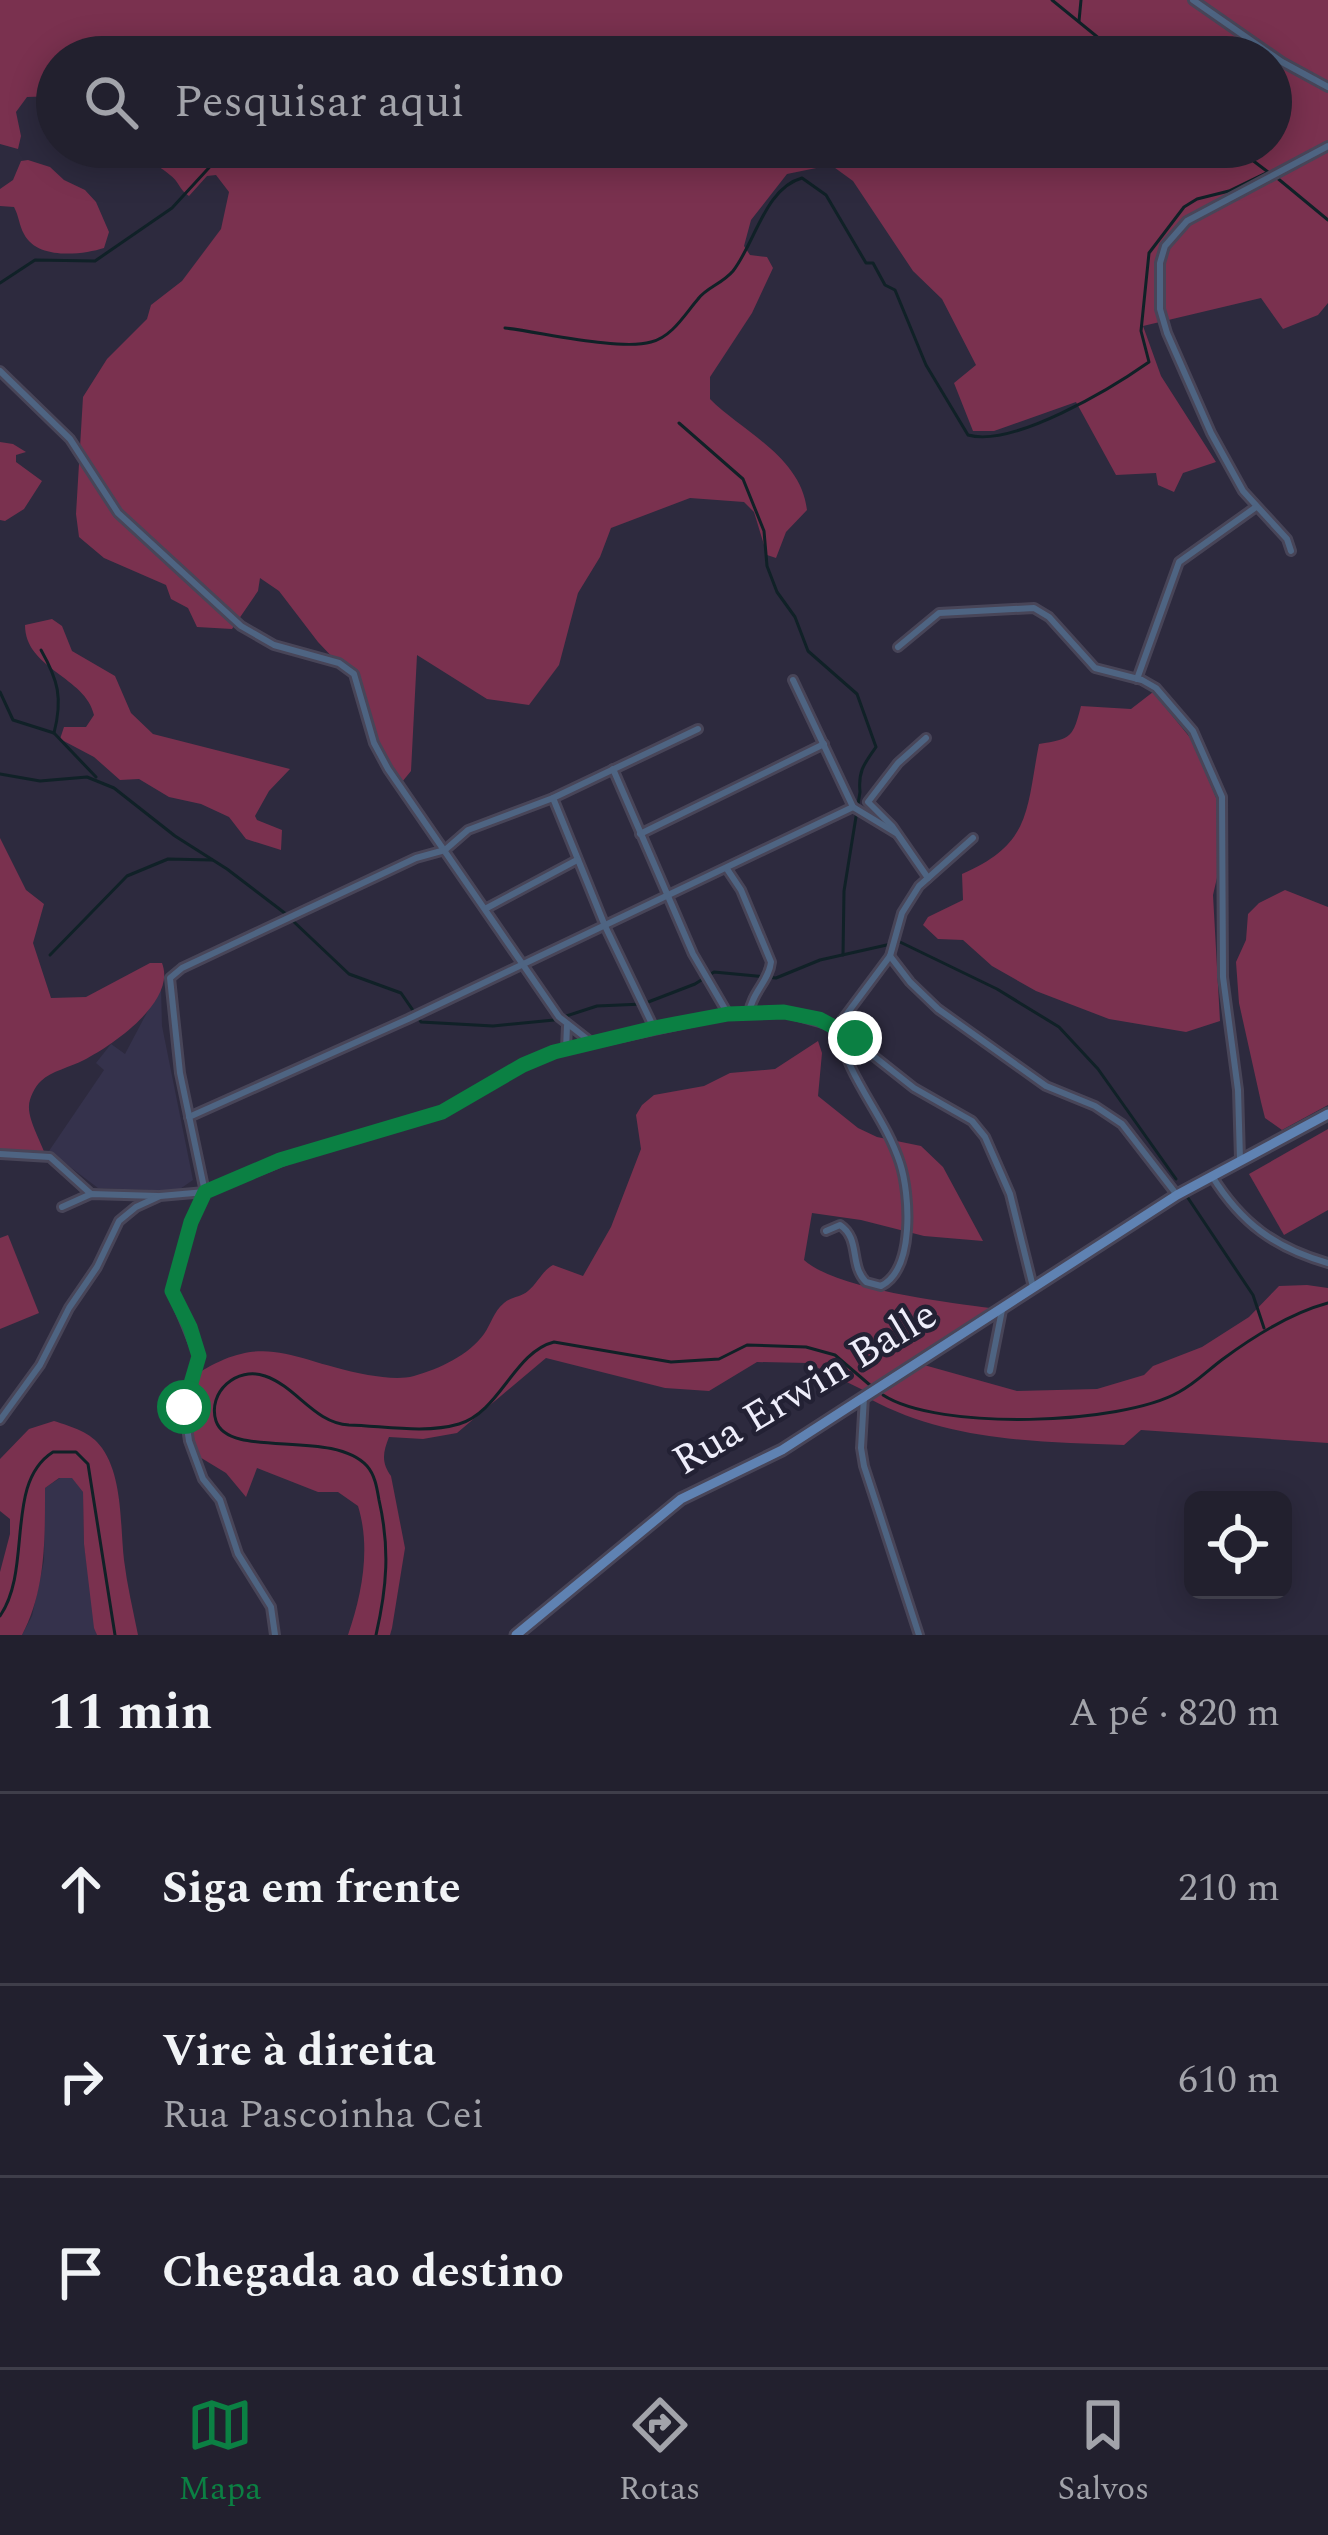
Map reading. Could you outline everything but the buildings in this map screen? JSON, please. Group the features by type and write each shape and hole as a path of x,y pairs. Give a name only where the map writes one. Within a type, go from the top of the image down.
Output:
{"street":[{"path":"1193,0 1245,36"},
{"path":"1292,67 1328,87"},
{"path":"1292,165 1328,146"},
{"path":"1287,168 1187,221 1172,236 1160,263 1160,300 1167,333 1211,433 1256,507 1287,539 1291,551"},
{"path":"0,371 70,439 118,513 242,626 274,645 339,663 354,674 374,743 398,786 567,1026 594,1043"},
{"path":"1137,679 1179,562 1256,507"},
{"path":"898,647 938,614 1034,608 1048,616 1096,668 1156,688 1193,731 1222,797 1223,977 1238,1090 1240,1162"},
{"path":"793,680 853,807 899,835"},
{"path":"275,1635 272,1607 238,1554 220,1501 202,1479 185,1424 186,1395 199,1356 172,1291 191,1222 205,1192 169,988 176,971 416,858 445,850 469,830 553,798 698,729"},
{"path":"926,738 868,802 899,835 928,878"},
{"path":"640,834 824,745"},
{"path":"613,769 666,897 728,1014"},
{"path":"553,798 605,926 654,1028"},
{"path":"189,1117 853,807"},
{"path":"837,1027 890,956 902,913 928,878 974,838"},
{"path":"485,909 577,860"},
{"path":"727,869 739,885 771,962 768,974 752,993 749,1012"},
{"path":"890,956 938,1010 1046,1086 1095,1106 1122,1124 1177,1195"},
{"path":"62,1207 91,1194 205,1192 280,1160 442,1112 523,1065 566,1049 728,1014 784,1012 837,1027 914,1088 980,1129 1014,1208 1033,1287"},
{"path":"566,1049 567,1026"},
{"path":"826,1231 840,1226 848,1232 855,1246 857,1271 866,1282 881,1286 893,1277 904,1244 903,1174 894,1148 850,1072 837,1027"},
{"name":"Rua Erwin Balle","path":"516,1635 681,1499 782,1450 1177,1195 1328,1114"},
{"path":"0,1154 50,1156 91,1194"},
{"path":"1212,1176 1236,1211 1268,1239 1328,1263"},
{"path":"0,1420 40,1365 119,1221 160,1196"},
{"path":"990,1371 1003,1306"},
{"path":"864,1397 860,1448 864,1466 919,1635"}],"shaded area":[{"path":"0,0 1328,0 1328,303 1318,315 1283,329 1261,298 1143,326 1161,376 1216,462 1183,473 1174,492 1158,485 1156,473 1116,475 1076,402 994,431 973,431 954,383 976,365 942,299 913,271 853,181 835,168 1292,168 1292,36 36,36 36,97 27,97 16,112 21,136 18,149 0,144"},
{"path":"21,161 51,168 85,190 109,232 104,248 61,253 30,242 14,207 0,206 0,189 13,180"},
{"path":"162,168 816,168 787,174 751,220 744,246 750,255 767,257 773,268 752,313 710,377 710,399 782,460 802,491 807,510 786,532 776,558 767,555 754,512 744,502 690,498 611,528 578,593 559,665 529,705 487,699 417,655 411,771 402,782 392,781 372,742 355,681 279,591 260,578 258,591 232,629 197,627 188,608 171,599 166,585 104,558 79,537 76,514 83,397 107,359 147,319 151,305 182,281 221,229 229,192 216,175 207,176 189,196"},
{"path":"0,442 26,452 16,455 16,462 42,481 24,509 5,521 0,520"},
{"path":"52,619 62,626 72,651 115,676 131,713 153,734 290,769 269,791 255,816 282,830 281,850 246,839 229,817 201,804 169,797 139,779 120,780 94,757 60,739 64,727 86,727 94,715 80,691 45,663 28,640 25,625"},
{"path":"1153,692 1192,740 1220,807 1219,869 1213,895 1220,1021 1186,1032 1109,1019 1036,991 992,966 963,940 938,939 923,925 928,917 963,900 962,874 985,863 1014,837 1027,806 1039,744 1069,735 1081,706 1131,709"},
{"path":"0,838 26,890 44,904 33,943 51,998 86,997 150,963 162,963 160,992 140,1020 111,1044 50,1074 37,1086 29,1112 47,1160 0,1156"},
{"path":"1285,890 1328,907 1328,1105 1282,1130 1265,1118 1239,1003 1236,962 1246,940 1248,914"},
{"path":"161,986 162,1026 193,1180 177,1191 98,1188 49,1151 104,1070 96,1063 111,1044 125,1054"},
{"path":"818,1041 822,1053 818,1096 858,1128 921,1146 943,1167 983,1241 924,1236 812,1213 804,1260 865,1286 990,1308 863,1390 808,1363 757,1362 709,1391 665,1388 546,1358 457,1433 423,1439 389,1437 384,1461 405,1548 392,1628 390,1635 348,1635 363,1571 358,1506 338,1492 318,1492 257,1468 246,1497 226,1473 198,1456 184,1408 186,1381 236,1355 257,1351 391,1378 414,1376 453,1360 478,1342 501,1306 528,1291 553,1265 583,1276 611,1227 641,1149 636,1115 642,1105 654,1095 704,1086 730,1073 775,1069"},
{"path":"1328,1129 1328,1210 1284,1235 1249,1174"},
{"path":"8,1235 39,1313 0,1329 0,1238"},
{"path":"1279,1286 1328,1288 1328,1443 1141,1430 1124,1445 994,1437 930,1423 870,1399 924,1365 1017,1391 1097,1389 1144,1375 1153,1366 1202,1347 1249,1317"},
{"path":"54,1421 92,1438 109,1460 138,1635 97,1635 84,1544 83,1492 72,1478 59,1478 45,1488 42,1563 30,1618 22,1635 0,1635 0,1572 10,1519 0,1511 0,1459 29,1429"},
{"path":"60,1478 73,1478 83,1492 84,1544 97,1635 22,1635 32,1616 44,1561 45,1488"}],"waterway":[{"path":"1052,0 1096,36"},
{"path":"1079,21 1081,0"},
{"path":"0,283 35,260 95,261 172,208 209,168"},
{"path":"505,328 620,344 659,339 733,271 770,204 802,178 826,195 866,263 873,263 885,285 895,290 926,365 968,435 1010,433 1062,413 1149,362 1141,331 1149,253 1184,207 1268,172 1263,168"},
{"path":"1276,177 1328,220"},
{"path":"679,423 743,479 764,531 767,566 777,592 795,617 808,651 857,694 876,747 860,778 844,891 843,955"},
{"path":"41,650 57,690 54,733"},
{"path":"0,692 13,720 54,733 96,777"},
{"path":"0,774 40,781 87,777 114,788 286,914"},
{"path":"50,955 127,876 168,859 212,860"},
{"path":"293,921 349,974 401,993 421,1022 493,1026 554,1020 597,1006 643,1004 714,972 776,978 820,960 900,942 997,989 1059,1027 1098,1069 1176,1179"},
{"path":"1188,1198 1253,1295 1264,1328"},
{"path":"883,1395 909,1407 986,1419 1116,1411 1179,1392 1260,1334 1328,1303"},
{"path":"376,1635 386,1551 372,1473 351,1455 330,1448 260,1442 225,1433 214,1410 220,1391 235,1378 265,1376 337,1423 418,1429 446,1427 473,1417 528,1357 554,1342 671,1362 719,1359 747,1345 806,1347 835,1355 871,1386"},
{"path":"0,1616 15,1574 29,1484 53,1452 76,1452 88,1464 115,1635"}],"route":[{"path":"184,1407 199,1356 172,1291 191,1222 205,1192 280,1160 442,1112 554,1052 654,1028 728,1014 784,1012 819,1019 855,1038"}]}
